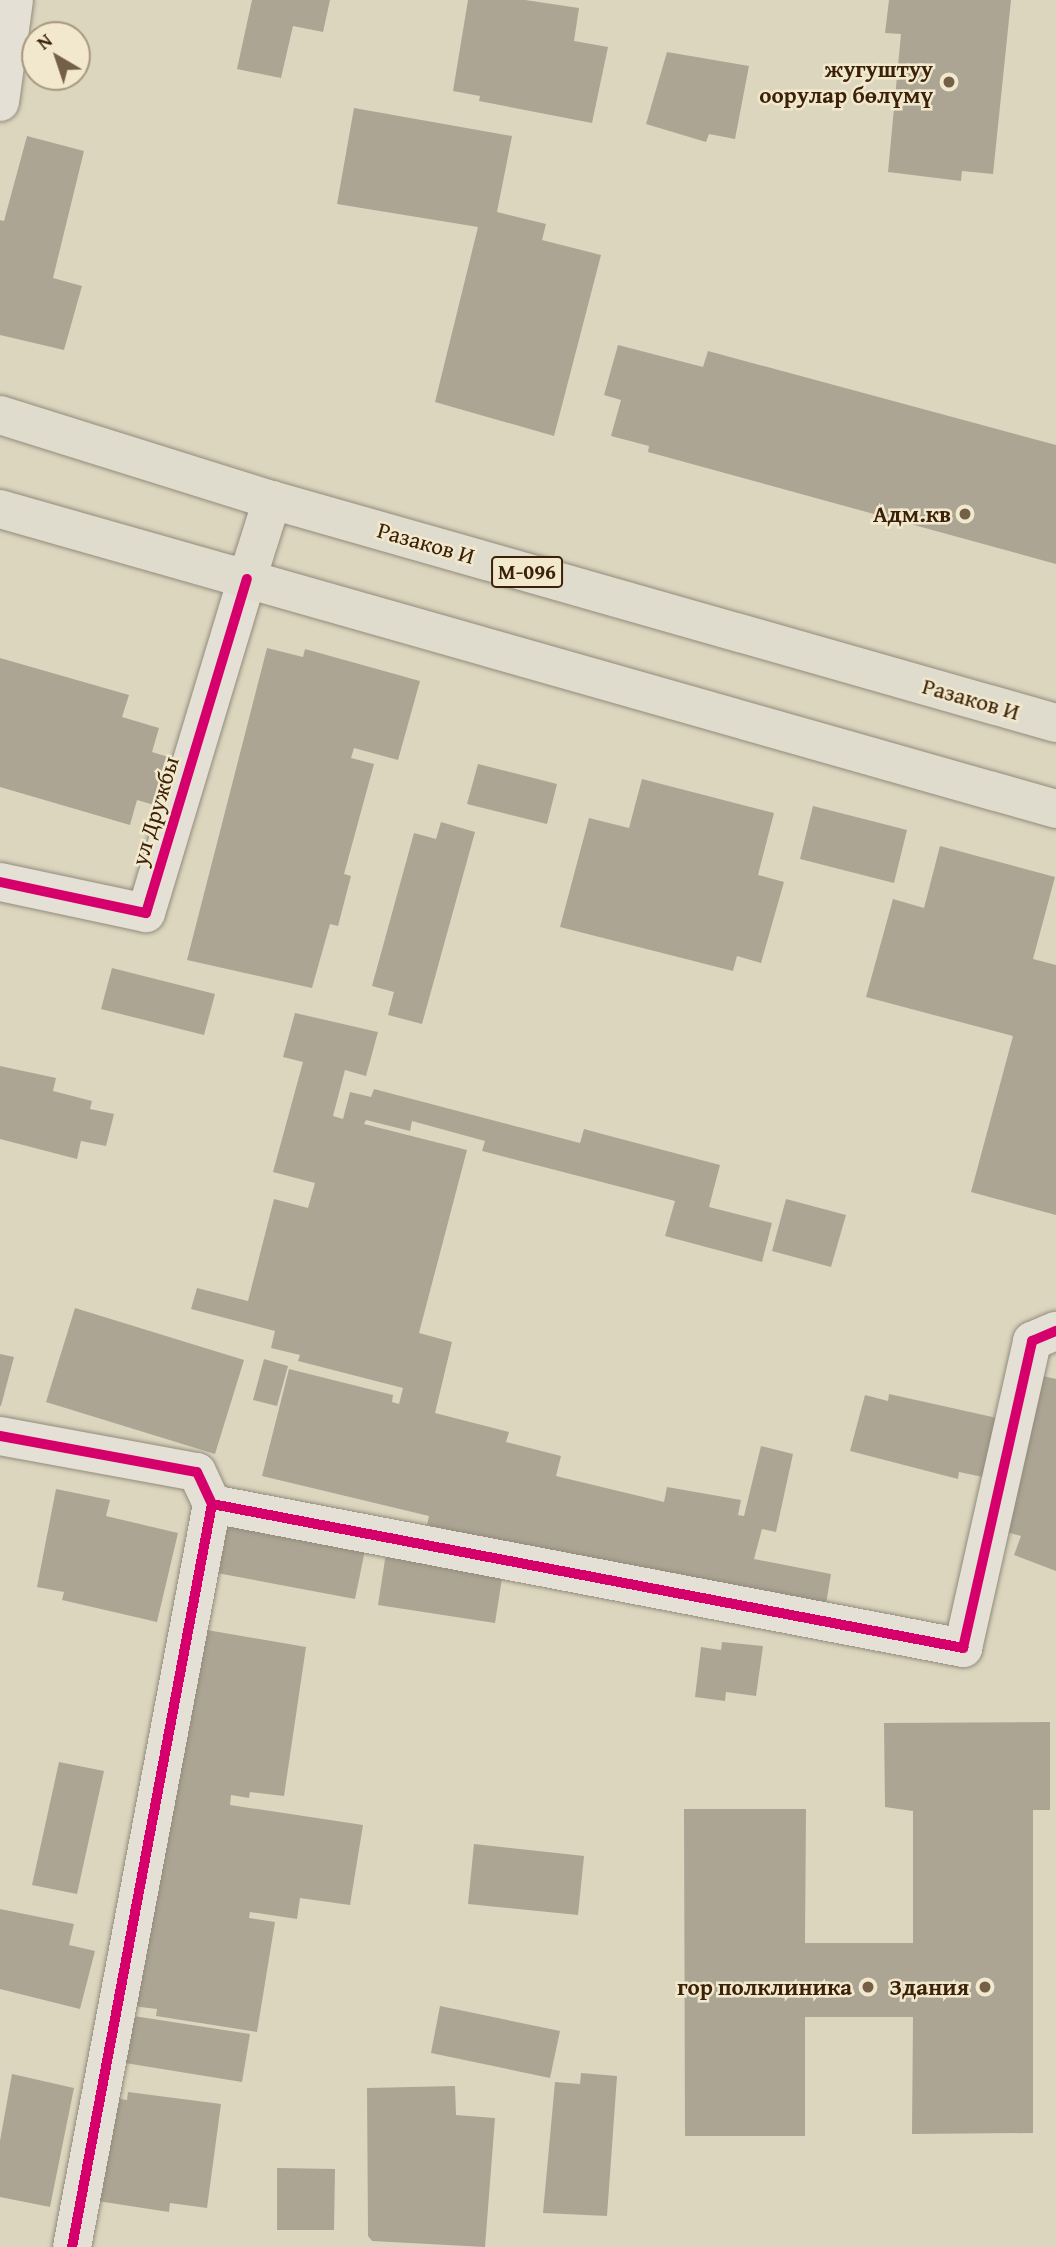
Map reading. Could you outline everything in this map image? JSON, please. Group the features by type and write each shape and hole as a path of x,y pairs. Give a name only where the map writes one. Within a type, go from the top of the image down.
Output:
{"main road":[{"name":"Разаков И","path":"0,415 272,500 1056,723"},
{"name":"ул Дружбы","path":"247,579 272,500"},
{"path":"0,509 1056,809"}],"street":[{"path":"0,102 14,0"},
{"name":"ул Дружбы","path":"0,882 146,913 247,579"},
{"path":"212,1504 964,1648 1032,1341 1056,1331"},
{"path":"0,1436 197,1472 212,1504 72,2247"}],"building":[{"path":"252,0 330,0 323,32 293,26 281,78 237,69"},
{"path":"468,0 525,0 579,8 574,41 608,47 592,123 479,101 480,96 453,91"},
{"name":"жугуштуу оорулар бөлүмү","path":"889,0 1011,0 993,174 962,171 961,181 888,172 901,34 885,33"},
{"path":"667,52 749,66 735,139 709,134 706,142 646,124"},
{"path":"354,108 512,136 497,212 546,224 542,240 601,255 554,436 435,402 478,227 337,204"},
{"path":"27,136 84,151 53,278 82,286 64,350 0,335 0,220 4,221"},
{"name":"Адм.кв","path":"618,345 703,367 708,351 1056,445 1056,564 648,452 649,446 611,436 621,400 604,395"},
{"path":"267,648 303,657 305,649 420,681 398,760 354,748 351,758 374,764 344,874 351,876 338,926 330,924 312,988 187,960"},
{"path":"0,658 129,695 122,717 159,728 152,752 175,759 161,807 137,800 130,825 0,787"},
{"path":"478,764 557,784 547,824 467,804"},
{"path":"642,779 774,813 758,875 784,882 761,963 737,956 733,971 560,927 589,818 629,828"},
{"path":"813,806 907,830 894,883 800,859"},
{"path":"441,822 475,832 422,1024 388,1015 394,992 372,986 414,833 436,839"},
{"path":"940,846 1055,877 1033,959 1056,965 1056,1215 971,1192 1013,1036 866,997 893,899 924,908"},
{"path":"112,968 215,994 204,1035 101,1009"},
{"path":"295,1013 378,1032 366,1076 345,1070 333,1116 343,1119 350,1092 371,1097 374,1089 580,1143 584,1129 720,1165 709,1207 772,1223 762,1262 665,1236 675,1201 482,1151 485,1141 412,1121 410,1131 366,1120 364,1124 467,1150 419,1333 452,1342 435,1413 509,1432 506,1442 561,1456 556,1476 664,1502 667,1487 741,1500 738,1515 744,1516 761,1446 793,1454 776,1532 762,1529 754,1559 831,1574 826,1604 650,1579 427,1525 429,1516 262,1476 289,1369 393,1395 392,1402 399,1404 403,1388 298,1361 300,1355 271,1348 275,1331 191,1309 197,1288 248,1301 274,1199 308,1208 315,1183 273,1172 303,1062 283,1057"},
{"path":"0,1066 56,1078 53,1091 92,1101 90,1109 114,1114 106,1146 81,1141 77,1159 0,1139"},
{"path":"786,1199 846,1215 831,1267 772,1251"},
{"path":"75,1308 244,1360 215,1454 46,1402"},
{"path":"0,1354 14,1357 1,1406 0,1406"},
{"path":"264,1359 288,1366 277,1406 253,1400"},
{"path":"1043,1376 1056,1379 1056,1571 1014,1555 1021,1536 1003,1531"},
{"path":"889,1394 997,1418 983,1477 959,1472 958,1479 850,1451 865,1395 888,1401"},
{"path":"56,1489 110,1500 106,1516 178,1533 157,1622 62,1600 64,1592 37,1587"},
{"path":"204,1517 365,1550 355,1599 217,1573"},
{"path":"386,1553 503,1572 495,1623 378,1605"},
{"path":"178,1625 306,1647 284,1796 250,1792 249,1798 231,1795 230,1805 363,1825 350,1905 300,1898 297,1919 250,1912 249,1918 275,1922 257,2032 156,2016 157,2009 132,2006"},
{"path":"722,1642 763,1646 756,1696 726,1692 725,1701 695,1697 701,1647 721,1650"},
{"path":"1050,1722 1050,1810 1033,1810 1033,2133 912,2134 913,2017 805,2017 805,2136 685,2136 684,1809 806,1809 805,1943 913,1943 913,1811 885,1807 884,1723"},
{"path":"59,1762 104,1771 77,1894 32,1885"},
{"path":"474,1844 584,1856 578,1915 468,1904"},
{"path":"0,1909 74,1924 69,1945 95,1951 80,2009 0,1989"},
{"path":"440,2006 560,2031 550,2078 431,2053"},
{"path":"127,2015 250,2034 242,2082 119,2062"},
{"path":"581,2073 617,2076 607,2216 543,2213 555,2082 580,2084"},
{"path":"12,2074 74,2088 50,2207 0,2197 0,2141"},
{"path":"455,2086 456,2115 495,2118 485,2247 372,2241 368,2236 367,2088"},
{"path":"128,2092 221,2104 207,2208 170,2203 169,2212 91,2200 107,2097 127,2100"},
{"path":"277,2168 335,2169 334,2230 277,2230"}],"cycle path":[{"path":"0,882 146,913 247,579"},
{"path":"212,1504 963,1648 1032,1341 1056,1331"},
{"path":"0,1436 197,1472 212,1504 72,2247"}],"place":[{"name":"жугуштуу оорулар бөлүмү","path":"949,82"},
{"name":"Адм.кв","path":"965,514"},
{"name":"гор полклиника","path":"868,1987"},
{"name":"Здания","path":"985,1987"}]}
